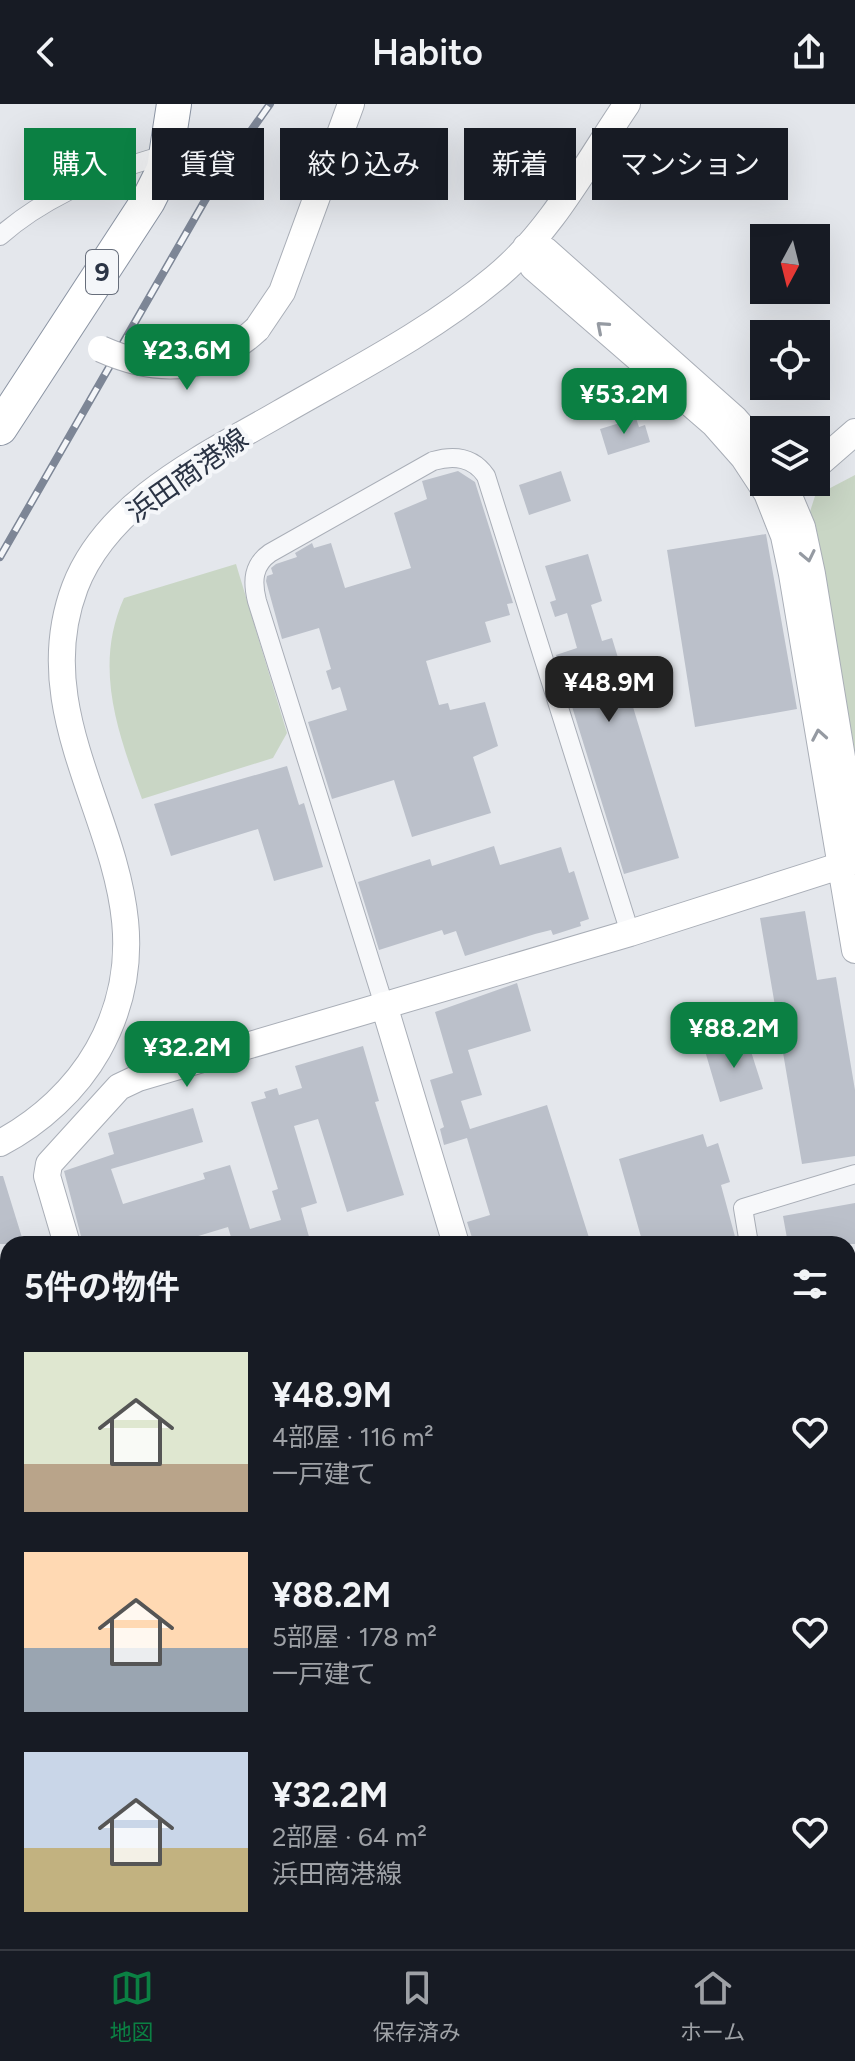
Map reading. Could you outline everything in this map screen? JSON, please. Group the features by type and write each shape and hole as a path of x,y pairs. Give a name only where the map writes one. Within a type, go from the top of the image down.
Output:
{"highway":[{"name":"9","path":"0,428 148,201 164,169 174,104"}],"street":[{"path":"66,328 101,349 149,364 189,366 224,355 257,329 282,292 351,104"},
{"name":"浜田商港線","path":"0,1143 49,1109 84,1074 107,1034 121,995 129,940 122,889 68,726 60,676 65,627 76,586 100,543 138,503 200,459 456,308 497,276 526,247 627,104"},
{"path":"0,236 40,207 74,189 152,159"},
{"path":"750,436 735,419 545,250 526,247 533,267 714,424 750,463"},
{"path":"830,454 855,432"},
{"path":"454,1236 257,601 254,576 261,559 433,461 464,458 481,468 630,933"},
{"path":"782,496 784,536 848,863 855,950"},
{"path":"786,496 802,527 812,574 855,837"},
{"path":"65,1236 48,1168 119,1087 138,1078 630,933 848,863"},
{"path":"748,1236 743,1208 855,1174"}],"green space":[{"path":"855,475 855,812 806,524 815,496 830,496 830,488"},
{"path":"236,564 287,733 273,758 142,799 112,700 110,649 124,598"}],"building":[{"path":"636,418 639,427 645,425 650,442 608,455 600,429"},
{"path":"458,471 475,482 513,603 507,604 510,615 485,622 491,642 426,661 439,705 448,703 450,710 485,702 498,746 473,757 491,813 412,837 394,780 332,799 308,722 347,710 340,687 332,690 326,671 331,669 319,628 282,639 266,581 267,576 273,574 271,568 297,557 295,553 312,543 314,548 331,543 345,588 411,568 394,513 427,499 422,481"},
{"path":"561,471 571,501 529,515 519,485"},
{"path":"766,534 797,709 695,727 667,550"},
{"path":"588,554 602,601 591,605 602,641 612,638 679,858 624,874 556,655 577,648 567,613 555,617 550,602 556,600 545,566"},
{"path":"287,766 299,805 304,803 323,867 274,881 258,829 171,856 154,804"},
{"path":"494,846 500,865 561,847 569,873 574,871 589,919 580,922 581,926 553,935 551,930 465,956 456,931 444,935 442,930 379,950 358,882 430,859 432,866"},
{"path":"805,911 817,980 836,977 855,1090 855,1156 802,1164 760,918"},
{"path":"517,983 531,1031 468,1050 482,1095 461,1101 470,1129 547,1105 588,1236 471,1236 467,1222 490,1215 467,1138 444,1145 440,1129 444,1127 430,1080 453,1073 435,1012"},
{"path":"747,1039 763,1089 720,1102 705,1051"},
{"path":"363,1046 379,1101 375,1102 404,1195 347,1212 318,1119 294,1126 317,1203 301,1208 309,1236 231,1236 228,1227 198,1236 81,1236 64,1171 114,1154 108,1133 193,1108 203,1142 111,1169 123,1204 205,1179 203,1173 230,1165 250,1229 281,1220 272,1191 278,1189 251,1102 266,1098 264,1092 277,1088 279,1095 302,1088 295,1066"},
{"path":"703,1134 707,1147 718,1143 730,1182 721,1185 735,1236 641,1236 619,1159"},
{"path":"0,1176 3,1176 22,1236 0,1236"},
{"path":"855,1203 855,1236 787,1236 783,1216"}],"railway":[{"path":"0,557 219,176 270,104"}]}
